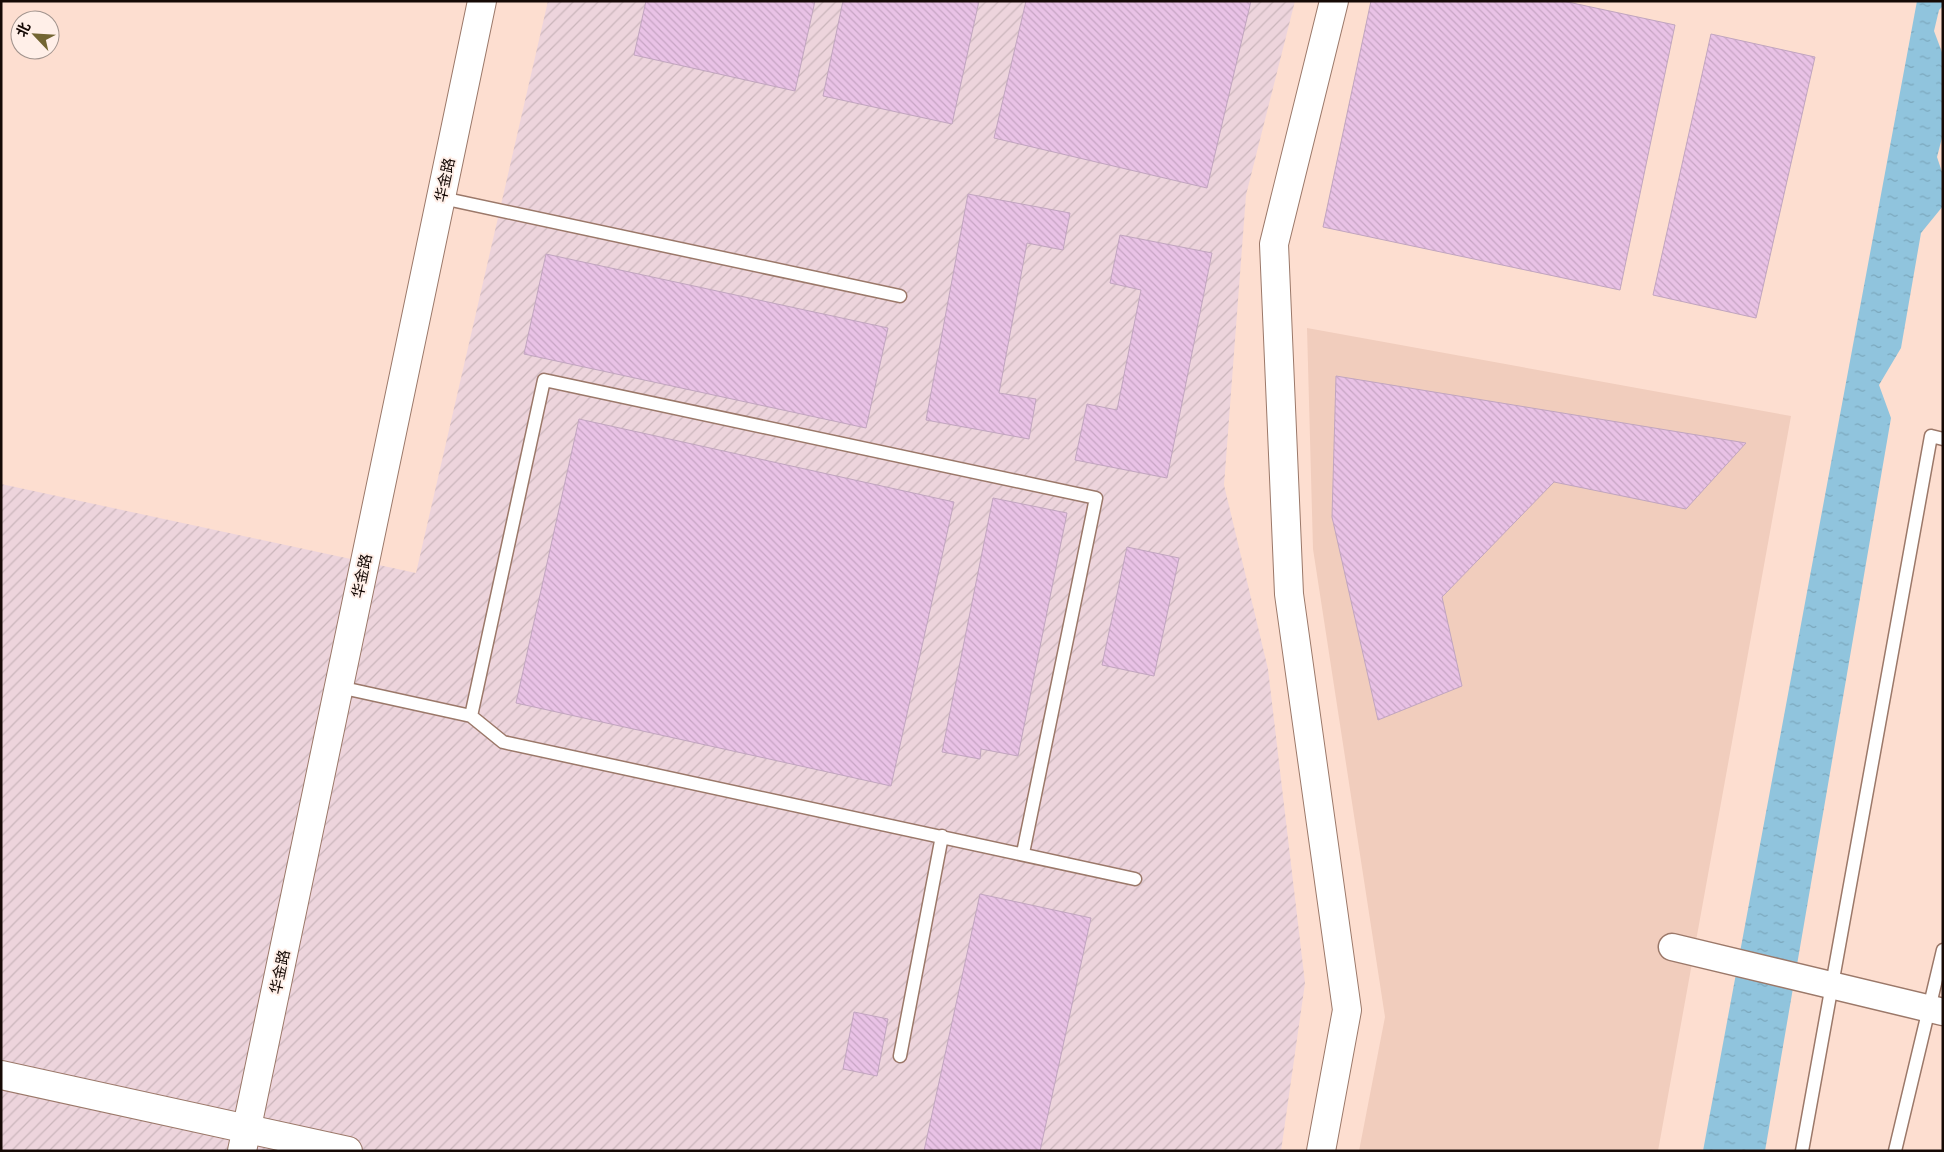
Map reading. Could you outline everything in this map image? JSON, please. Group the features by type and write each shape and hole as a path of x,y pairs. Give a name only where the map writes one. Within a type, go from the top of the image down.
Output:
{"street":[{"name":"华金路","path":"245,1140 482,1"},
{"path":"1321,1151 1347,1010 1289,594 1274,244 1334,1"},
{"path":"1672,947 1936,1010"},
{"path":"1,1075 245,1140 348,1151"}],"lane":[{"path":"442,198 900,296"},
{"path":"471,716 544,380 1096,498 1023,853"},
{"path":"1802,1151 1821,982 1931,436 1943,439"},
{"path":"339,687 471,716 503,742 1023,853 1135,879"},
{"path":"900,1056 942,836"},
{"path":"1895,1151 1936,1010 1943,950"}],"shaded area":[{"path":"548,1 1295,1 1246,195 1224,485 1268,669 1305,983 1281,1151 1,1151 1,484 416,573"},
{"path":"1307,328 1791,416 1658,1151 1359,1151 1385,1017 1313,549"}],"water":[{"path":"1917,1 1943,1 1934,31 1943,55 1943,134 1937,157 1943,175 1943,206 1921,233 1901,348 1879,385 1891,418 1765,1151 1703,1151"}],"building":[{"path":"646,1 815,1 795,91 634,55"},
{"path":"843,1 979,1 952,124 823,96"},
{"path":"1026,1 1251,1 1207,188 994,138"},
{"path":"1371,1 1563,1 1675,25 1620,290 1323,227"},
{"path":"1711,34 1815,57 1756,318 1653,295"},
{"path":"968,194 1070,213 1063,250 1027,243 999,393 1036,399 1029,439 926,420"},
{"path":"1120,235 1212,253 1167,478 1075,460 1087,404 1117,410 1141,290 1110,283"},
{"path":"546,254 888,328 866,428 524,354"},
{"path":"1336,376 1746,443 1686,509 1554,482 1442,597 1462,686 1378,720 1332,517"},
{"path":"579,419 954,502 891,786 516,703"},
{"path":"993,498 1067,513 1018,756 981,749 980,759 942,752"},
{"path":"1127,547 1179,558 1154,676 1102,665"},
{"path":"980,894 1091,918 1040,1151 924,1151"},
{"path":"854,1012 888,1019 877,1076 843,1069"}]}
